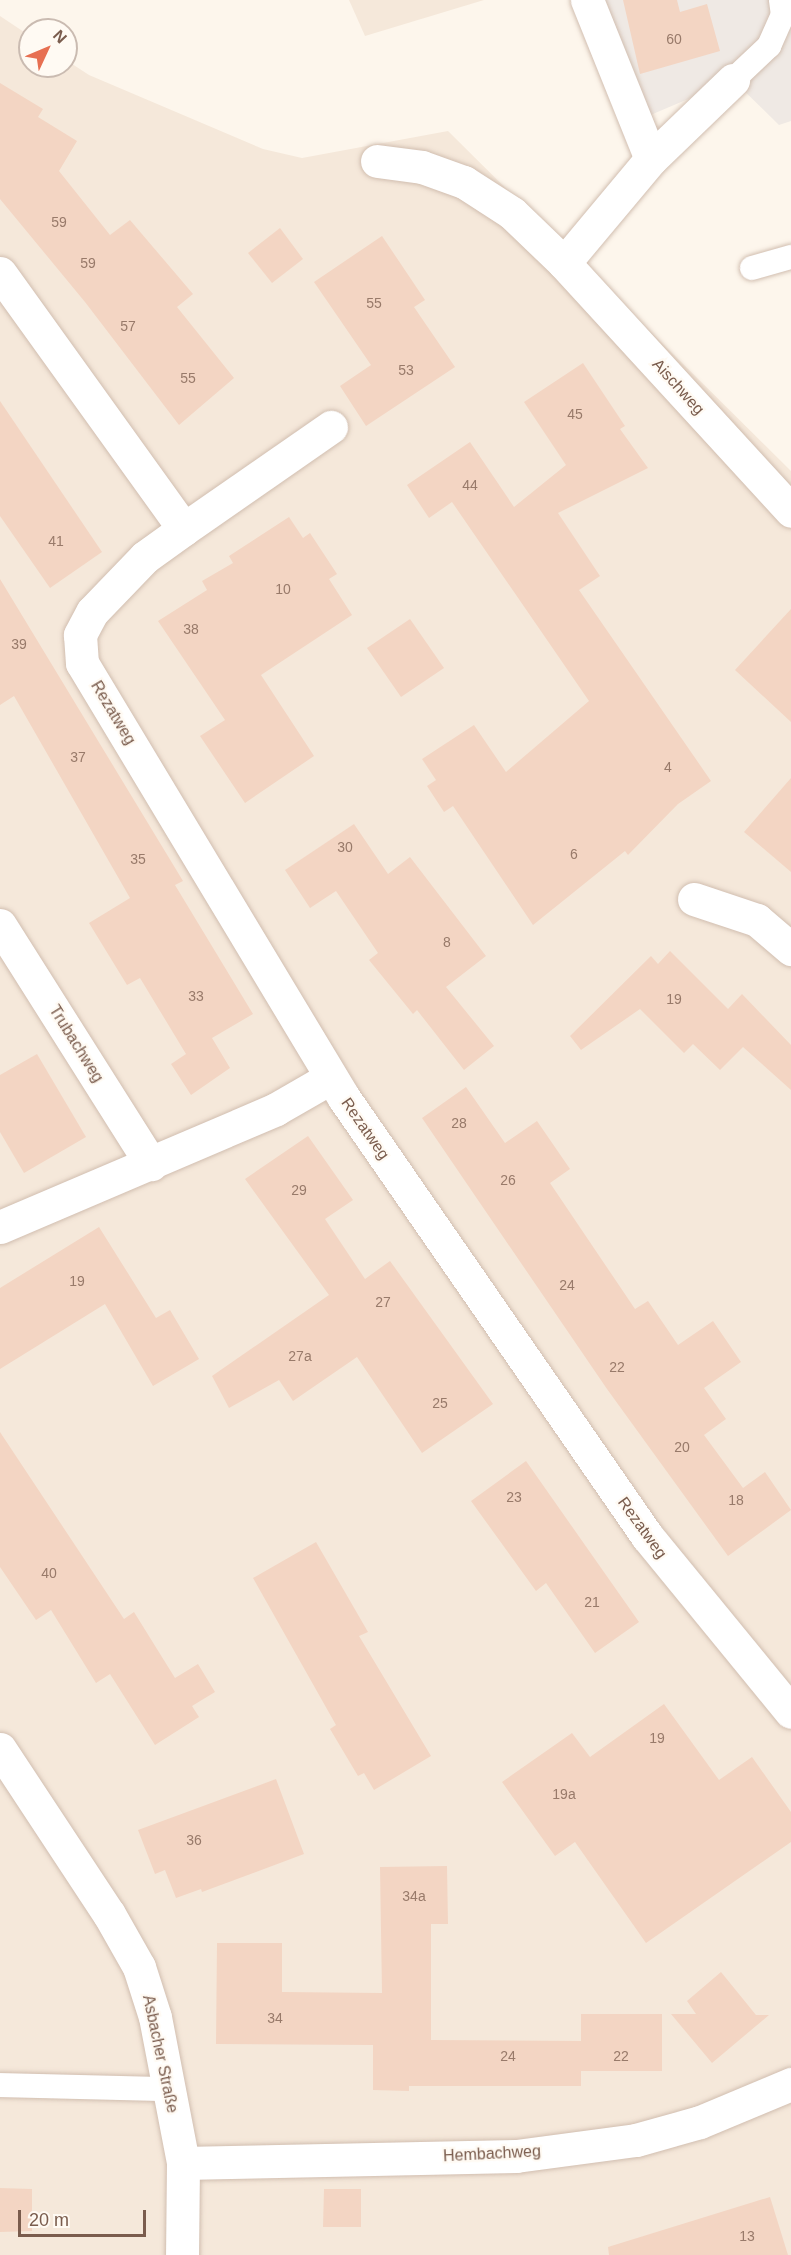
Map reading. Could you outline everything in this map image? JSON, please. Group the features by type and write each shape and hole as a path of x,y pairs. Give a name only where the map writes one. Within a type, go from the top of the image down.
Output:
{"street":[{"path":"587,0 651,159"},
{"path":"564,263 651,159 734,80"},
{"name":"Aischweg","path":"377,161 422,166 464,182 512,213 564,263 791,511"},
{"path":"0,273 184,529"},
{"name":"Rezatweg","path":"331,427 144,557 92,612 80,635 82,663 330,1078 647,1536 791,1713"},
{"path":"694,899 757,920 791,949"},
{"name":"Trubachweg","path":"0,925 151,1164"},
{"path":"0,1227 151,1164 276,1108 330,1078"},
{"name":"Asbacher Straße","path":"0,1749 109,1914 139,1967 155,2017 183,2163 182,2255"},
{"name":"Hembachweg","path":"183,2163 516,2156 636,2140 700,2122 791,2084"}],"lane":[{"path":"734,80 769,46 783,28 781,0"},
{"path":"752,268 791,257"},
{"path":"0,2085 169,2089"}],"shaded area":[{"path":"349,0 484,0 365,36"},
{"path":"597,0 791,0 791,121 779,125 733,80 641,119"},
{"path":"0,16 18,28 18,78 78,78 78,68 89,75 263,149 302,158 448,131 791,471 791,2255 0,2255"}],"building":[{"path":"623,0 677,0 680,12 707,4 720,51 640,74"},
{"path":"0,83 43,109 38,117 77,141 59,171 110,235 130,220 193,294 177,307 234,378 179,425 85,302 0,199"},
{"path":"280,228 303,259 272,283 248,253"},
{"path":"382,236 425,300 414,307 455,367 366,426 340,386 371,365 314,282"},
{"path":"583,363 625,426 620,429 648,468 558,513 600,576 579,590 711,781 678,804 628,855 625,851 533,925 453,806 444,812 427,786 436,780 422,759 474,725 506,772 589,701 452,502 429,518 407,485 470,442 514,507 566,465 524,402"},
{"path":"0,401 102,552 50,588 0,516"},
{"path":"289,517 303,538 310,533 337,574 329,579 352,615 261,675 314,756 245,803 200,736 225,720 158,621 207,590 202,581 233,563 229,556"},
{"path":"0,579 183,881 175,885 253,1014 212,1038 230,1068 191,1095 171,1064 186,1054 140,978 127,985 89,923 130,898 14,696 0,705"},
{"path":"791,609 791,722 735,670"},
{"path":"410,619 444,668 401,697 367,648"},
{"path":"791,778 791,872 744,832"},
{"path":"354,824 388,874 410,857 486,956 446,987 494,1046 464,1070 417,1010 413,1014 369,960 378,953 336,891 310,908 285,870"},
{"path":"670,951 728,1009 742,994 791,1045 791,1090 743,1047 720,1070 693,1044 684,1053 640,1009 581,1050 570,1036 651,956 658,964"},
{"path":"37,1054 86,1137 24,1173 0,1132 0,1075"},
{"path":"466,1087 505,1143 537,1121 570,1169 550,1183 635,1309 648,1301 678,1345 713,1321 741,1362 704,1388 726,1419 704,1435 743,1488 765,1472 791,1510 728,1556 607,1389 422,1118"},
{"path":"308,1136 353,1200 325,1219 365,1279 390,1261 493,1404 422,1453 357,1357 293,1401 279,1380 229,1408 212,1376 329,1295 245,1179"},
{"path":"99,1227 156,1318 170,1310 199,1359 153,1386 105,1304 0,1369 0,1288"},
{"path":"0,1432 124,1619 134,1612 175,1678 198,1664 215,1692 192,1706 199,1717 155,1745 110,1674 96,1683 51,1610 36,1620 0,1567"},
{"path":"526,1461 639,1622 595,1653 546,1583 536,1591 471,1501"},
{"path":"316,1542 368,1632 359,1636 431,1756 374,1790 364,1773 358,1776 330,1729 336,1725 253,1578"},
{"path":"664,1704 719,1780 752,1757 791,1812 791,1842 646,1943 575,1842 555,1856 502,1782 572,1733 590,1757"},
{"path":"276,1779 304,1854 202,1892 201,1889 176,1898 165,1870 155,1874 138,1830"},
{"path":"447,1866 448,1924 431,1924 431,2040 581,2041 581,2014 662,2014 662,2071 581,2071 581,2086 409,2086 409,2091 373,2090 373,2045 216,2044 217,1943 282,1943 282,1992 382,1993 380,1867"},
{"path":"721,1972 756,2015 769,2015 712,2063 671,2014 696,2014 687,2001"},
{"path":"0,2188 32,2189 32,2231 0,2232"},
{"path":"324,2189 361,2189 361,2227 323,2227"},
{"path":"770,2197 788,2255 609,2255 608,2247"}]}
